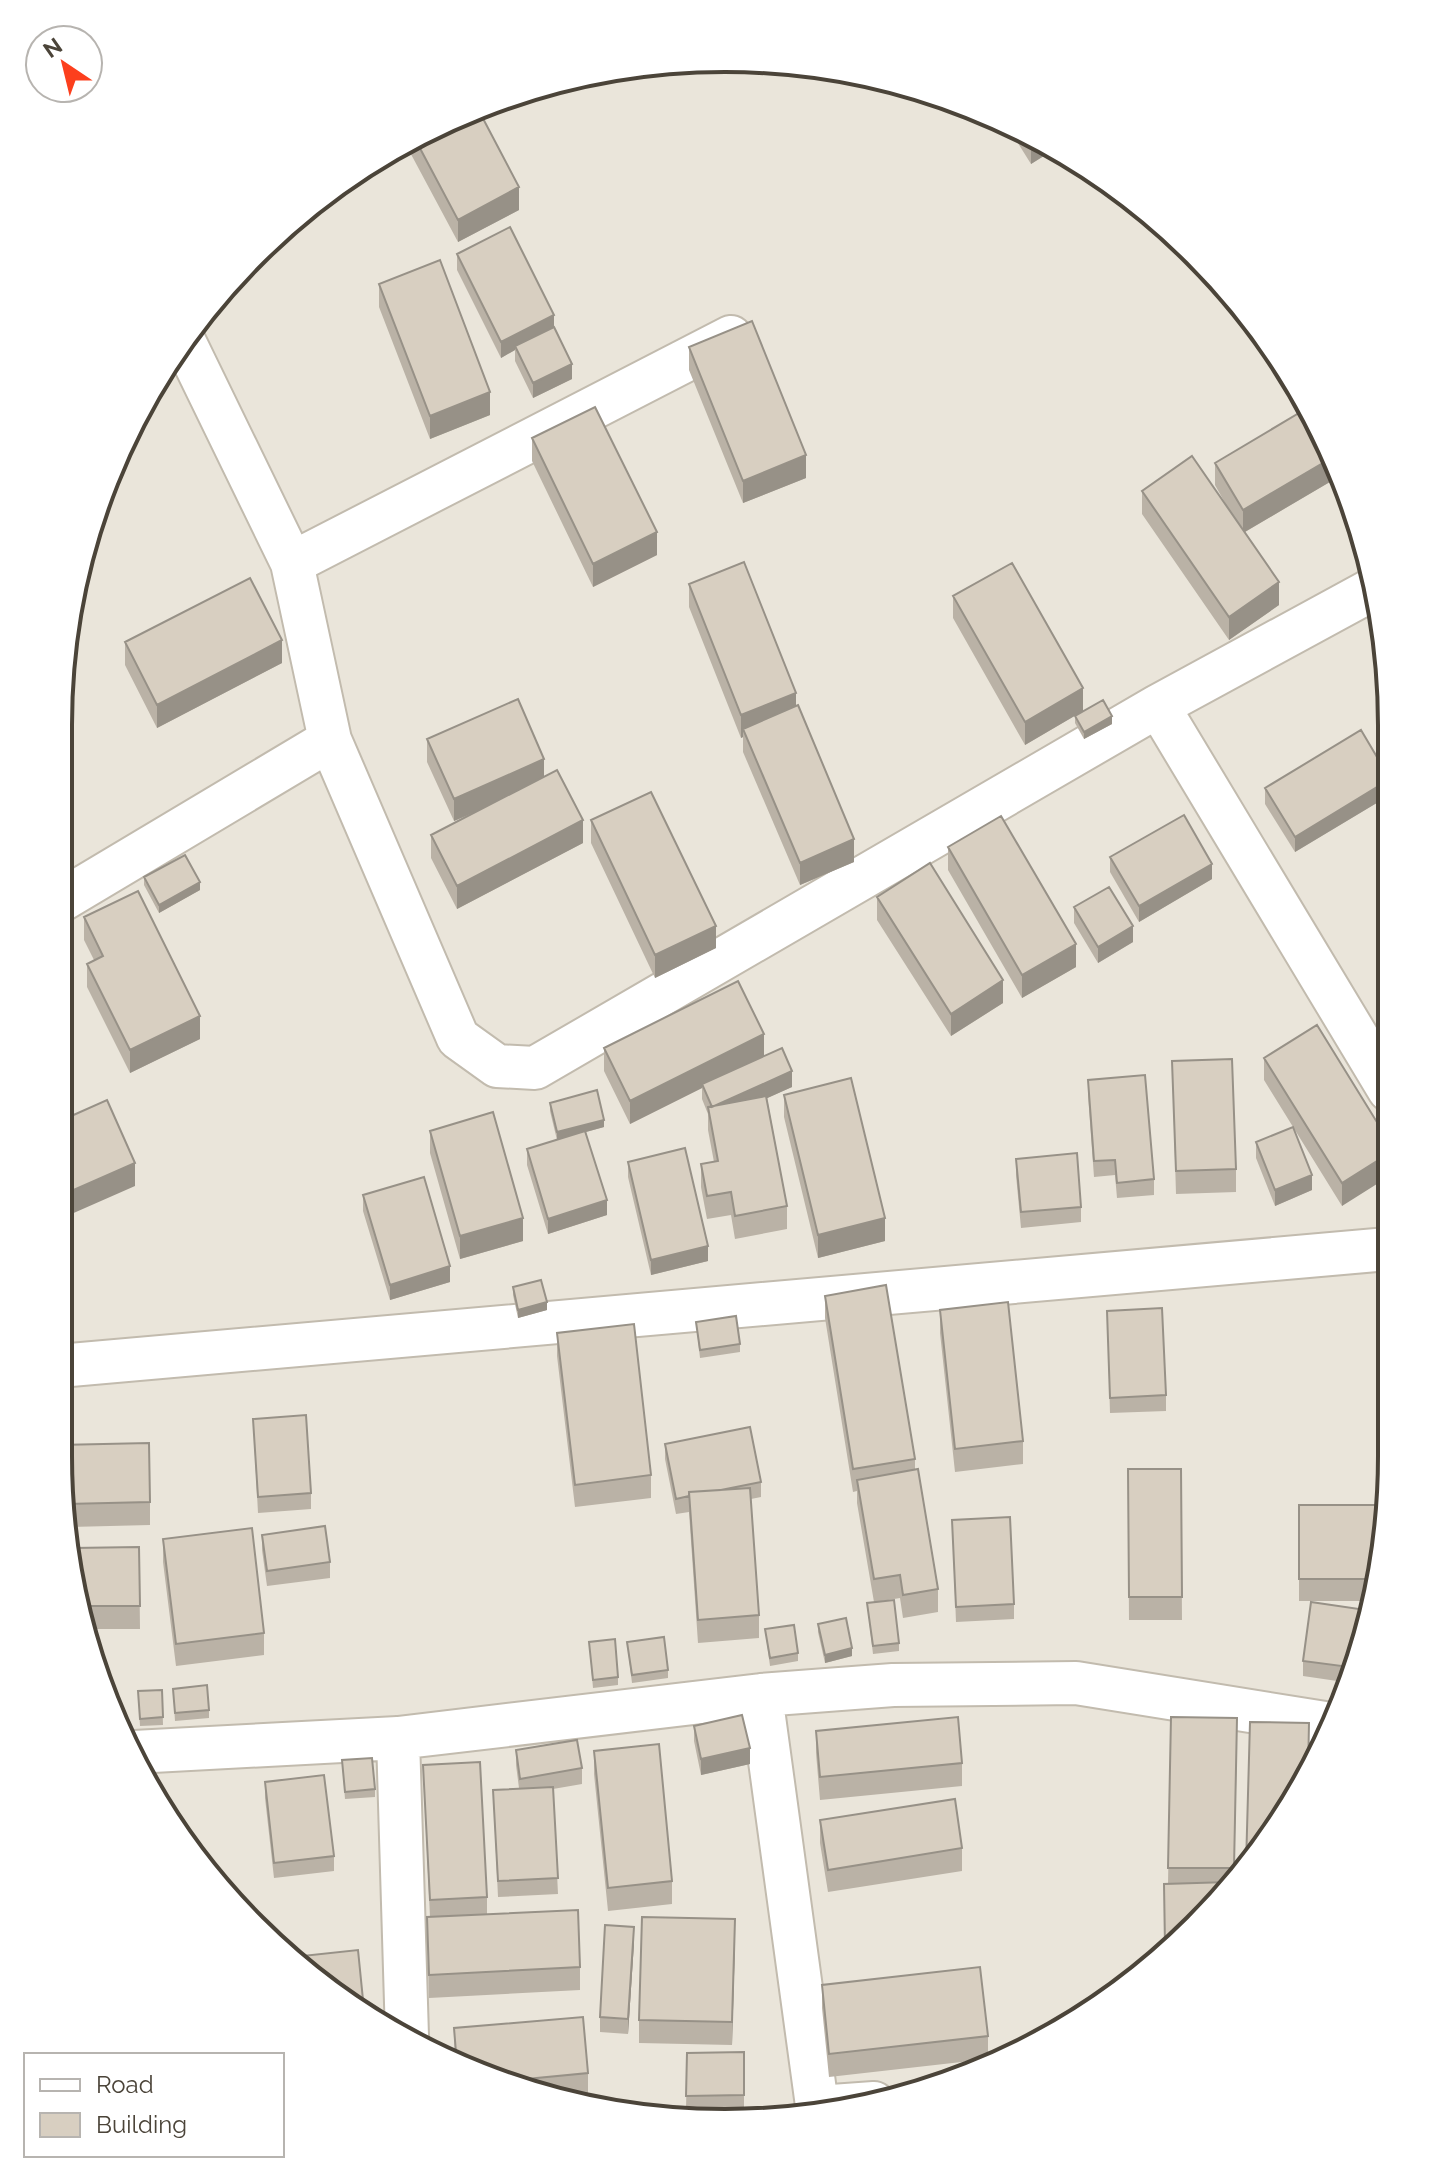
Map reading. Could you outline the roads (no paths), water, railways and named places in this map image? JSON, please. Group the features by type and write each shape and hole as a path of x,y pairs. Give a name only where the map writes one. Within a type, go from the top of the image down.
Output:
{"street":[{"path":"292,563 731,337"},
{"path":"189,352 292,563 330,740 458,1038 497,1066 535,1068 1158,706 1364,594"},
{"path":"1158,706 1378,1072"},
{"path":"72,894 330,740"},
{"path":"72,1365 1378,1250"},
{"path":"143,1752 398,1738 761,1695 893,1685 1076,1683 1321,1722"},
{"path":"761,1695 817,2102"},
{"path":"398,1738 407,2027"}]}
